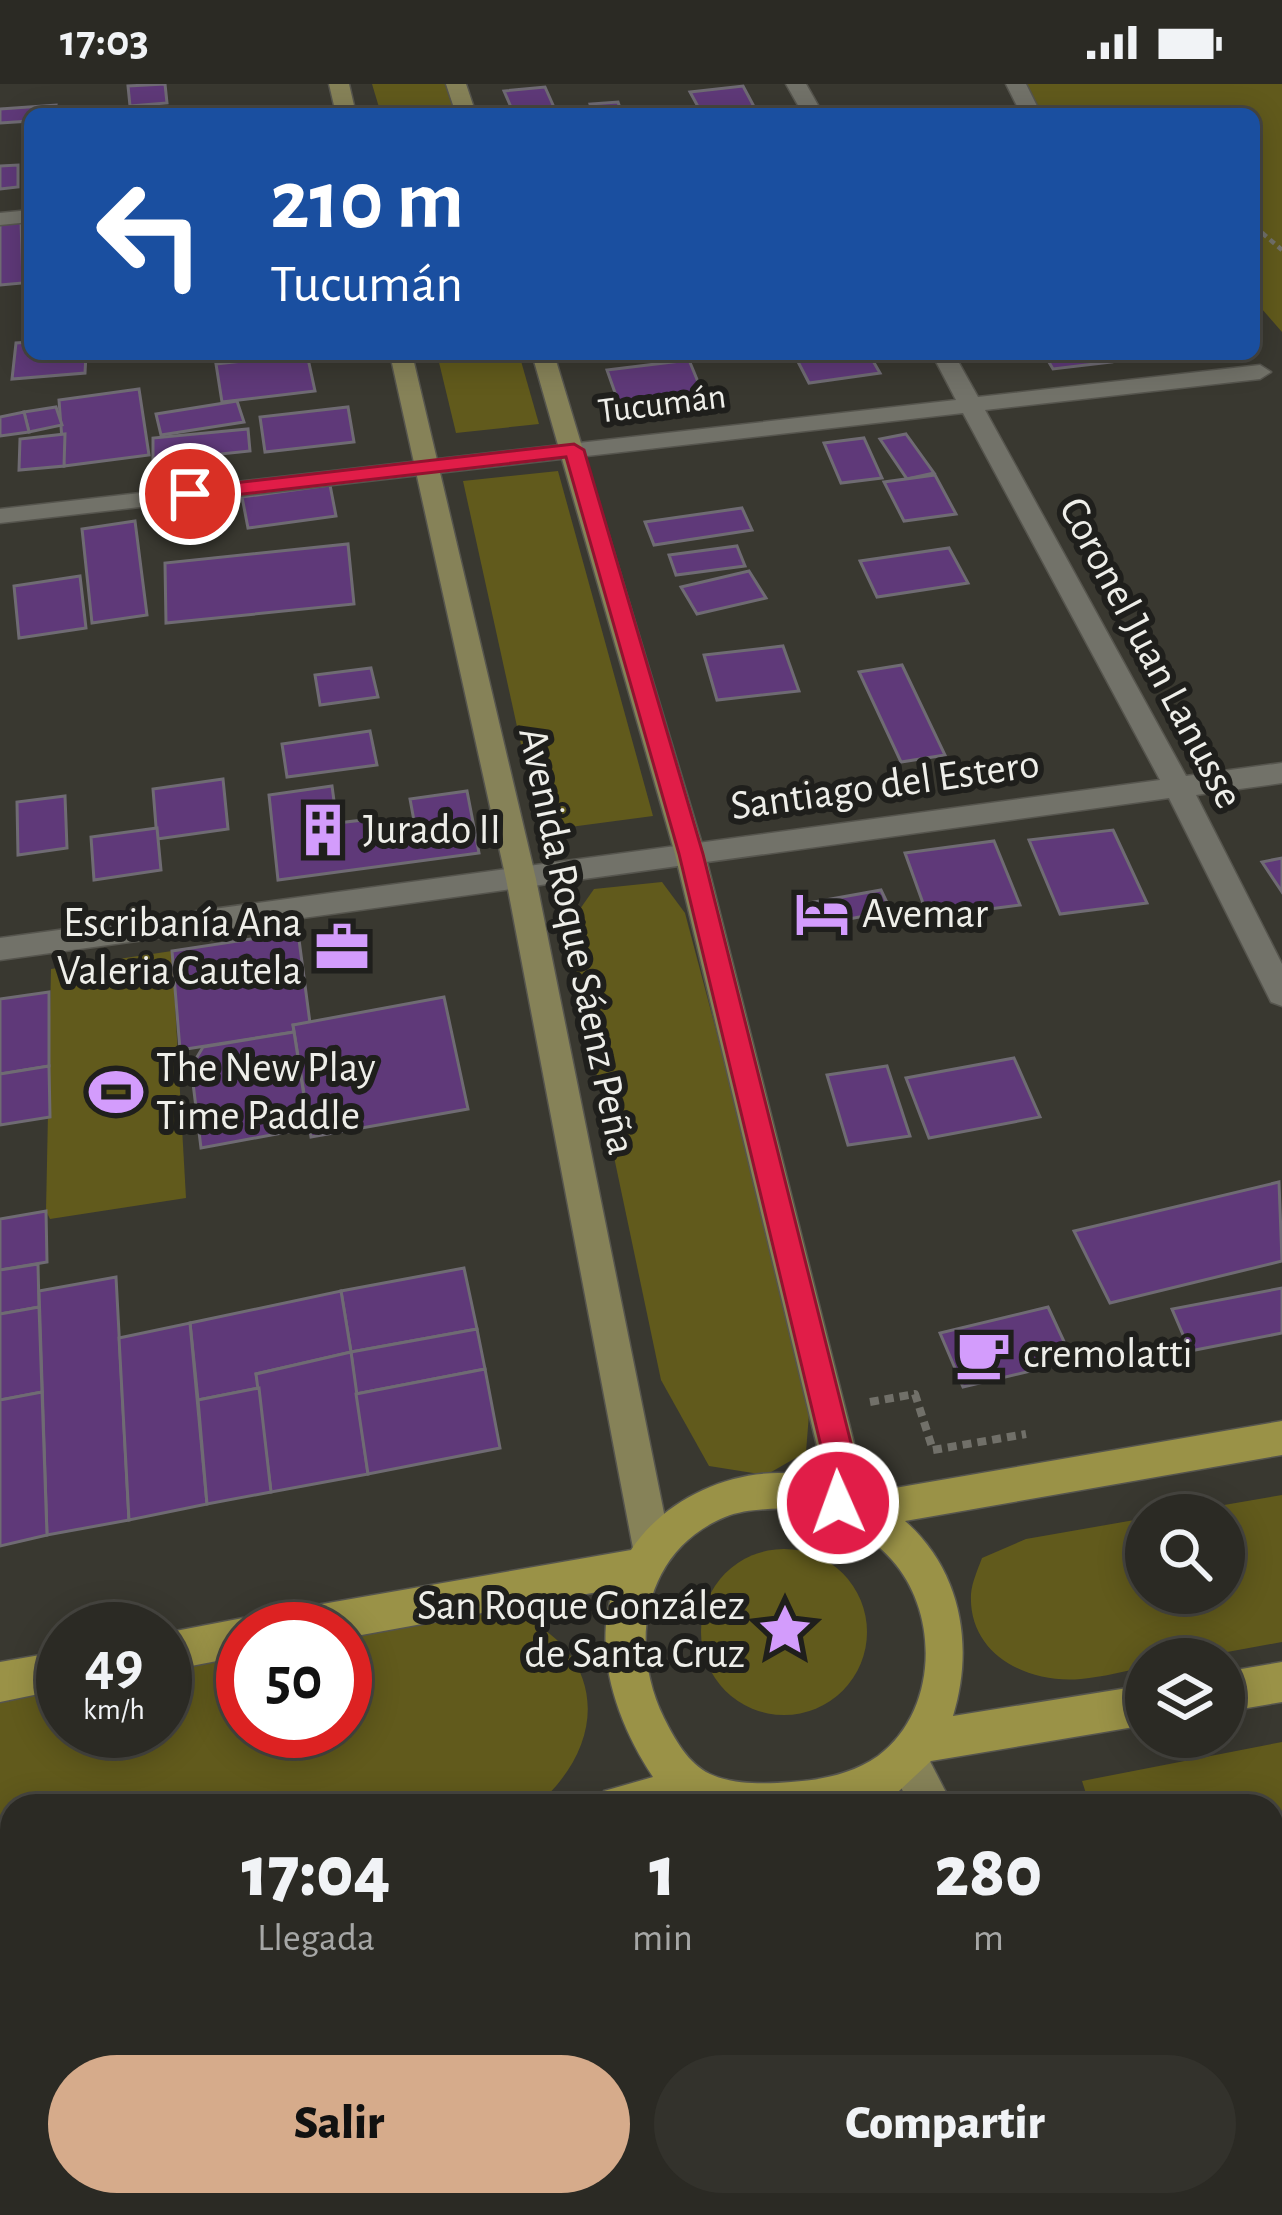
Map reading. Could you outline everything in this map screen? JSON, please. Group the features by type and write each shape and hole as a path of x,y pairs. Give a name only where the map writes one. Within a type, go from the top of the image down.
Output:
{"main road":[{"name":"Avenida Roque Sáenz Peña","path":"402,360 521,879 647,1557"},
{"path":"545,360 691,854 848,1508"},
{"path":"848,1508 1282,1438"},
{"path":"702,1794 654,1742 634,1699 622,1653 626,1607 647,1557 708,1506 751,1492 797,1491 848,1508 885,1528 919,1564 941,1609 947,1658 938,1707 913,1750 877,1780 844,1794"},
{"path":"372,1612 647,1557"},
{"path":"0,1682 36,1675"},
{"path":"1245,1688 1282,1682"},
{"path":"913,1750 1125,1710"},
{"path":"913,1750 928,1794"}],"street":[{"name":"Coronel Juan Lanusse","path":"946,360 1178,788 1282,994"},
{"name":"Tucumán","path":"0,516 1260,371"},
{"name":"Santiago del Estero","path":"0,949 1282,773"}],"path":[{"path":"827,1409 915,1394 933,1450"}],"shaded area":[{"path":"372,84 445,84 453,108 379,108"},
{"path":"1026,84 1282,84 1282,332 1260,307 1260,108 1040,108"},
{"path":"438,360 521,360 539,424 456,433"},
{"path":"558,471 653,816 540,831 463,481"},
{"path":"662,882 685,913 811,1389 806,1452 766,1475 709,1466 661,1380 566,929 594,889"},
{"name":"The New Play Time Paddle","path":"172,951 186,1198 50,1219 46,1211 51,969"},
{"path":"1282,1495 1282,1642 1245,1649 1245,1638 1125,1638 1125,1671 1061,1679 1005,1661 979,1634 971,1594 982,1558 1026,1539 1125,1522 1125,1614 1245,1614 1245,1501"},
{"path":"784,1549 816,1555 843,1573 861,1600 867,1632 861,1664 843,1691 816,1709 784,1715 752,1709 725,1691 707,1664 701,1632 707,1600 725,1573 752,1555"},
{"path":"498,1607 533,1622 559,1642 577,1666 586,1693 587,1721 579,1750 548,1794 0,1794 0,1697 36,1688 36,1758 192,1758 192,1660 216,1656 216,1758 372,1758 372,1628"},
{"path":"1282,1742 1282,1794 1086,1794 1082,1781 1200,1758 1245,1758 1245,1749"}],"building":[{"path":"165,84 167,103 130,106 128,86"},
{"path":"743,86 755,108 699,108 690,92"},
{"path":"545,87 554,108 511,108 504,91"},
{"path":"618,102 620,108 591,108 590,104"},
{"path":"56,105 24,108 24,121 0,123 0,109"},
{"path":"18,165 18,187 0,189 0,166"},
{"path":"21,221 23,283 0,285 0,224"},
{"path":"24,342 24,360 86,360 85,373 12,379 16,343"},
{"path":"308,360 315,391 222,402 216,364"},
{"path":"689,360 703,394 619,404 607,370"},
{"path":"797,360 872,360 880,373 809,383"},
{"path":"1048,360 1111,362 1053,369"},
{"path":"139,389 149,455 64,466 59,400"},
{"path":"237,401 244,422 161,435 156,414"},
{"path":"56,407 62,425 29,432 24,412"},
{"path":"348,407 354,442 265,452 260,417"},
{"path":"24,412 29,432 0,436 0,417"},
{"path":"248,429 250,451 153,461 153,438"},
{"path":"65,434 64,466 19,470 20,439"},
{"path":"906,434 934,473 907,479 880,439"},
{"path":"864,438 882,478 841,483 824,443"},
{"path":"935,475 956,514 904,521 884,482"},
{"path":"330,485 336,516 248,528 242,497"},
{"path":"742,508 752,530 654,545 645,522"},
{"path":"135,521 147,615 92,623 82,529"},
{"path":"348,544 354,604 166,623 165,563"},
{"path":"737,546 745,566 676,575 669,555"},
{"path":"949,548 968,583 877,597 860,561"},
{"path":"749,571 766,598 697,614 681,587"},
{"path":"80,576 86,628 19,638 14,586"},
{"path":"783,646 799,691 717,700 704,655"},
{"path":"902,665 945,755 901,762 859,672"},
{"path":"371,668 378,697 320,705 315,675"},
{"path":"370,731 377,765 287,777 282,744"},
{"path":"223,779 228,829 157,839 153,789"},
{"name":"Jurado II","path":"332,786 337,823 372,819 375,843 417,837 410,799 467,791 479,853 278,880 269,795"},
{"path":"65,796 67,848 18,855 17,802"},
{"path":"157,828 161,870 94,880 91,837"},
{"path":"1113,830 1147,903 1060,914 1029,840"},
{"path":"994,841 1020,905 928,917 905,853"},
{"path":"1282,858 1282,892 1262,862"},
{"path":"881,890 891,911 807,927 798,905"},
{"path":"298,932 310,1023 293,1025 294,1032 180,1050 172,951"},
{"path":"49,992 49,1066 0,1074 0,999"},
{"path":"444,997 468,1109 311,1137 293,1025"},
{"path":"294,1032 309,1128 201,1148 191,1067 203,1047"},
{"path":"1014,1058 1040,1117 929,1138 906,1078"},
{"path":"49,1066 50,1117 0,1125 0,1074"},
{"path":"887,1066 910,1136 848,1145 827,1075"},
{"path":"1279,1182 1282,1261 1110,1303 1074,1231"},
{"path":"46,1211 47,1262 0,1270 0,1219"},
{"path":"38,1264 39,1307 0,1314 0,1270"},
{"path":"464,1268 477,1329 351,1352 341,1291"},
{"path":"116,1277 129,1520 47,1535 39,1291"},
{"path":"1282,1288 1282,1333 1190,1351 1172,1309"},
{"path":"341,1291 351,1352 256,1374 259,1388 198,1400 190,1323"},
{"path":"39,1307 42,1392 0,1400 0,1314"},
{"path":"1048,1307 1073,1361 963,1387 940,1333"},
{"path":"190,1323 207,1504 129,1520 119,1338"},
{"path":"477,1329 485,1369 356,1394 351,1352"},
{"path":"351,1352 368,1474 271,1492 256,1374"},
{"path":"485,1369 500,1448 368,1474 356,1394"},
{"path":"259,1388 271,1492 207,1504 198,1400"},
{"path":"42,1392 47,1535 0,1546 0,1400"}],"place":[{"name":"Jurado II","path":"323,830"},
{"name":"Avemar","path":"822,914"},
{"name":"Escribanía Ana Valeria Cautela","path":"342,947"},
{"name":"The New Play Time Paddle","path":"116,1092"},
{"name":"cremolatti","path":"983,1354"},
{"name":"San Roque González de Santa Cruz","path":"785,1630"}],"route":[{"path":"190,494 574,450 691,854 840,1463 838,1503"}]}
